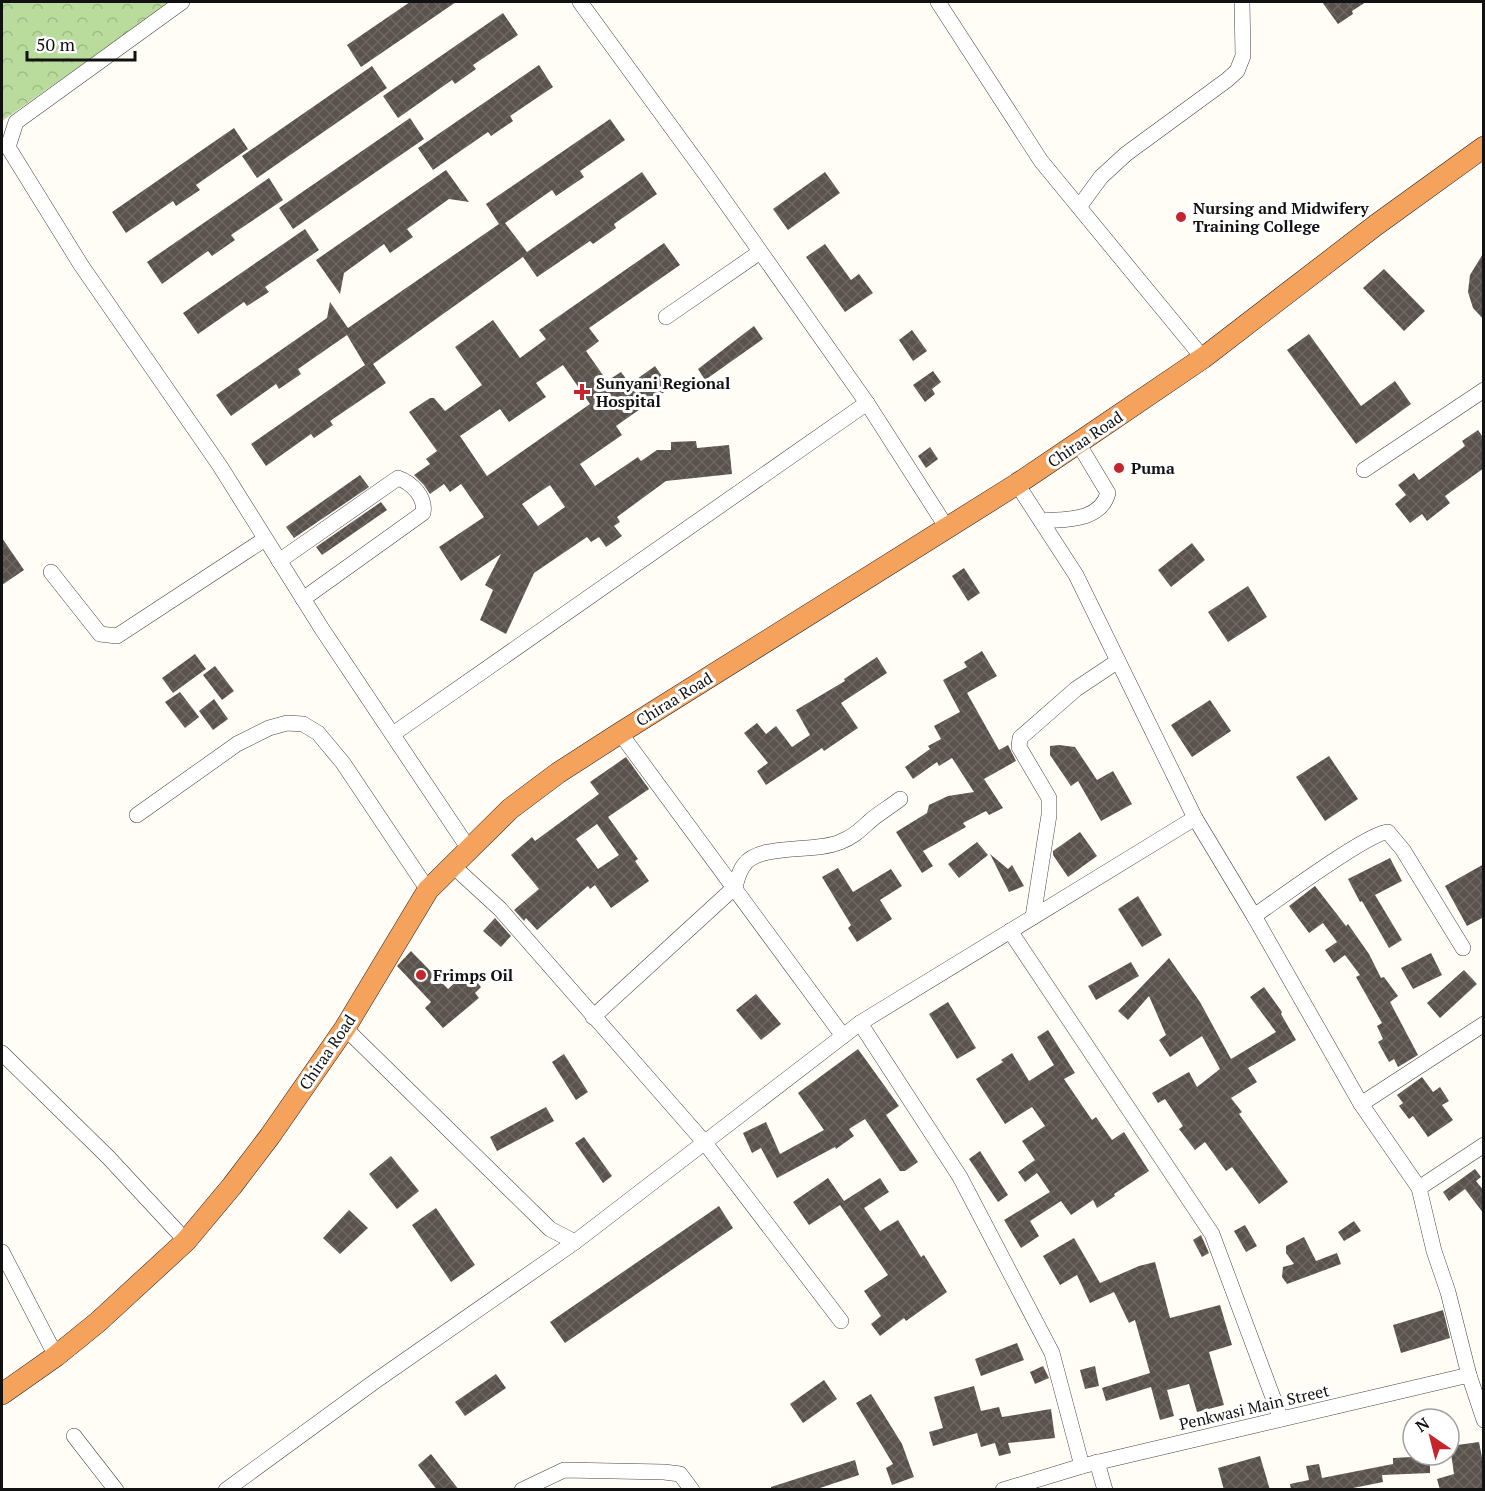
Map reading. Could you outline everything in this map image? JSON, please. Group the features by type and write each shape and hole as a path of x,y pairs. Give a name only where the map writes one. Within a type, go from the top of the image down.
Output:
{"highway":[{"name":"Chiraa Road","path":"2,1394 56,1356 131,1294 186,1241 264,1144 345,1028 428,890 510,809 558,773 620,733 1078,444 1203,358 1376,225 1484,147"}],"street":[{"path":"182,2 16,122 8,147 81,265 220,466 303,598 469,849"},
{"path":"580,2 867,403 947,528"},
{"path":"939,2 1041,161 1203,358"},
{"path":"1079,207 1090,190 1111,167 1227,81 1237,71 1243,57 1242,2"},
{"path":"666,317 760,252"},
{"path":"1364,470 1484,390"},
{"path":"393,734 867,403"},
{"path":"1041,521 1088,516 1105,504 1108,493 1078,444"},
{"path":"279,561 398,478 410,484 419,494 424,509 423,513 303,598"},
{"path":"1017,484 1076,575 1195,818 1254,916 1361,1104 1419,1188 1434,1251 1484,1420"},
{"path":"51,572 100,634 117,636 265,539"},
{"path":"1033,917 1049,815 1049,798 1019,747 1020,738 1076,689 1118,661"},
{"path":"136,815 237,744 269,728 287,723 303,724 318,733 344,763 428,890"},
{"path":"620,733 843,1036"},
{"path":"593,1017 735,887 744,865 755,856 769,852 828,847 842,842 857,834 869,821 900,799"},
{"path":"226,1490 575,1242 860,1023 1195,818"},
{"path":"1254,916 1357,846 1376,835 1388,832 1403,850 1463,948"},
{"path":"452,865 500,909 705,1143 841,1321"},
{"path":"1010,931 1212,1234 1281,1419"},
{"path":"860,1023 960,1177 1052,1353 1082,1466"},
{"path":"1361,1104 1484,1024"},
{"path":"345,1028 550,1230 575,1242"},
{"path":"2,1053 109,1158 186,1241"},
{"path":"1419,1188 1484,1145"},
{"path":"2,1252 56,1356"},
{"name":"Penkwasi Main Street","path":"1003,1490 1098,1462 1469,1375"},
{"path":"74,1436 116,1490"},
{"path":"1098,1462 1105,1490"},
{"path":"522,1490 564,1470 680,1474 692,1490"}],"green space":[{"path":"2,2 171,2 2,121"}],"building":[{"path":"410,2 456,2 361,67 347,45"},
{"path":"1322,2 1366,2 1338,24"},
{"path":"503,13 518,35 473,65 476,69 455,84 452,80 398,118 383,96"},
{"path":"539,65 553,87 510,116 513,121 491,136 488,132 433,170 418,148"},
{"path":"372,66 387,88 257,178 242,156"},
{"path":"410,118 424,139 293,229 279,208"},
{"path":"610,119 625,140 580,171 584,177 556,196 552,190 505,223 527,252 642,172 657,194 614,224 616,228 593,244 590,241 537,277 523,257 373,364 386,383 330,421 333,425 314,438 311,434 266,466 251,444 365,365 347,335 298,369 301,374 279,389 276,384 231,416 216,395 327,318 330,302 348,328 499,224 486,204"},
{"path":"234,128 248,149 196,185 200,190 176,206 173,201 126,233 112,212"},
{"path":"446,170 469,202 449,199 407,229 413,237 390,253 384,244 344,273 340,294 316,260"},
{"path":"825,172 840,193 788,230 773,209"},
{"path":"269,178 283,200 231,235 235,240 212,256 208,251 162,284 147,262"},
{"path":"305,229 319,250 265,287 269,292 247,306 244,302 198,334 183,313"},
{"path":"664,243 680,265 589,328 599,341 586,351 607,381 621,372 630,384 655,366 670,388 616,426 622,435 580,464 595,486 638,457 641,461 657,450 671,450 671,442 696,441 697,448 729,445 732,474 666,481 617,517 620,522 614,526 622,536 606,547 599,537 591,542 587,537 534,573 506,634 480,620 493,590 485,585 501,554 461,581 439,547 484,517 461,484 450,492 444,484 430,494 414,475 430,464 426,459 437,451 409,412 430,398 434,398 445,411 482,385 455,347 493,320 520,358 546,339 539,330","holes":["563,365 590,404 487,476 460,436 500,409 509,422 546,397 536,383","550,485 565,507 538,526 522,504"]},
{"path":"825,244 851,280 859,274 873,293 845,312 806,257"},
{"path":"1484,252 1484,320 1473,308 1468,292 1470,275"},
{"path":"1384,269 1425,311 1404,331 1363,288"},
{"path":"754,326 763,339 705,380 698,369"},
{"path":"912,330 927,351 913,361 899,340"},
{"path":"1309,334 1361,406 1395,381 1411,404 1356,444 1287,350"},
{"path":"933,371 941,382 932,389 935,394 925,402 913,385"},
{"path":"1478,430 1484,439 1484,468 1445,496 1450,503 1427,521 1422,514 1410,523 1395,504 1406,495 1398,485 1414,473 1419,480 1465,446 1462,441"},
{"path":"930,447 938,459 926,468 918,456"},
{"path":"360,475 369,487 294,538 286,527"},
{"path":"381,502 387,510 322,555 316,547"},
{"path":"2,538 24,570 2,585"},
{"path":"1192,543 1205,560 1171,587 1158,570"},
{"path":"964,568 980,593 968,601 952,576"},
{"path":"1248,586 1267,617 1228,642 1208,612"},
{"path":"982,651 997,676 967,693 999,750 1008,745 1016,761 984,779 1003,808 989,815 986,811 963,823 966,827 923,851 933,866 922,873 896,832 927,813 929,805 948,796 974,792 952,758 939,766 937,762 913,779 905,767 930,749 928,746 941,739 934,726 960,712 943,680 967,667 964,662"},
{"path":"195,654 206,669 173,693 162,678"},
{"path":"877,657 887,673 841,703 858,728 824,751 822,748 766,785 757,771 768,763 744,733 757,723 766,734 776,726 792,747 810,735 796,710 845,681 844,679"},
{"path":"215,666 234,691 222,700 203,675"},
{"path":"180,692 199,717 185,728 165,702"},
{"path":"214,699 228,719 213,730 199,711"},
{"path":"1210,700 1231,731 1192,757 1171,725"},
{"path":"1050,746 1075,747 1097,780 1113,771 1132,804 1101,821 1078,781 1071,786 1050,755"},
{"path":"1329,756 1358,799 1325,821 1296,777"},
{"path":"626,757 649,789 608,817 638,859 635,861 649,881 611,908 595,885 590,889 588,886 537,930 526,918 524,921 514,910 539,889 511,855 532,837 535,841 599,794 590,782","holes":["597,824 619,855 598,869 576,839"]},
{"path":"1080,832 1097,856 1068,877 1053,855 1053,851"},
{"path":"977,842 988,855 959,878 948,864"},
{"path":"990,854 1008,869 1012,865 1024,886 1009,892"},
{"path":"1390,858 1402,881 1375,895 1402,940 1389,948 1348,879"},
{"path":"1484,864 1484,917 1467,926 1445,886"},
{"path":"838,868 853,892 891,869 902,886 880,900 892,919 857,942 848,928 851,925 822,877"},
{"path":"1315,886 1346,926 1348,924 1369,954 1381,978 1384,977 1398,996 1390,1002 1418,1055 1398,1067 1394,1059 1389,1062 1378,1042 1383,1039 1377,1026 1382,1023 1356,977 1360,975 1345,955 1334,963 1325,950 1337,942 1323,923 1309,933 1289,906"},
{"path":"1138,896 1162,935 1142,947 1118,909"},
{"path":"495,918 511,936 501,947 483,931"},
{"path":"411,951 448,989 468,971 481,987 475,993 479,998 443,1028 425,1008 431,1002 397,966"},
{"path":"1431,953 1442,975 1413,989 1401,968"},
{"path":"1169,958 1200,1002 1231,1059 1276,1032 1250,997 1264,987 1282,1012 1296,1040 1248,1068 1257,1082 1231,1098 1242,1112 1239,1114 1288,1182 1259,1204 1232,1167 1226,1171 1205,1142 1195,1150 1179,1129 1183,1126 1165,1099 1158,1103 1152,1093 1189,1072 1197,1087 1220,1069 1202,1036 1170,1057 1159,1040 1166,1035 1149,996 1128,1020 1118,1011"},
{"path":"1131,962 1139,976 1096,1000 1088,986"},
{"path":"1464,970 1477,984 1440,1018 1427,1003"},
{"path":"756,994 781,1024 761,1040 736,1010"},
{"path":"948,1002 976,1048 957,1059 929,1014"},
{"path":"1048,1030 1075,1073 1064,1079 1092,1120 1096,1117 1112,1140 1124,1132 1149,1171 1097,1208 1093,1200 1071,1215 1061,1201 1030,1221 1039,1236 1021,1248 1004,1220 1050,1192 1037,1173 1025,1182 1018,1172 1035,1160 1022,1141 1045,1126 1032,1107 1005,1124 976,1079 1003,1062 1001,1060 1012,1053 1029,1081 1054,1065 1037,1037"},
{"path":"858,1049 899,1106 886,1115 918,1162 905,1171 900,1171 865,1119 849,1129 854,1136 836,1149 835,1147 777,1178 761,1148 752,1153 743,1133 766,1122 780,1154 824,1130 798,1093"},
{"path":"564,1054 588,1092 576,1100 552,1062"},
{"path":"1422,1077 1433,1092 1440,1087 1449,1101 1442,1105 1453,1120 1428,1137 1413,1116 1409,1119 1399,1106 1403,1103 1397,1095"},
{"path":"546,1107 554,1121 497,1151 490,1137"},
{"path":"584,1137 612,1176 603,1183 575,1143"},
{"path":"980,1151 1008,1195 998,1202 969,1159"},
{"path":"391,1156 419,1191 397,1209 369,1174"},
{"path":"1475,1169 1481,1177 1476,1181 1484,1191 1484,1214 1465,1189 1449,1201 1443,1192"},
{"path":"828,1178 844,1201 880,1178 889,1192 864,1208 880,1231 898,1220 921,1257 924,1255 947,1292 906,1321 904,1318 880,1336 871,1324 881,1316 864,1291 888,1275 840,1205 809,1225 793,1202"},
{"path":"719,1206 733,1228 565,1343 550,1322"},
{"path":"436,1208 475,1265 451,1282 412,1225"},
{"path":"349,1210 368,1228 340,1254 323,1238"},
{"path":"1354,1221 1361,1231 1344,1241 1338,1232"},
{"path":"1245,1225 1257,1246 1246,1252 1234,1231"},
{"path":"1201,1235 1209,1253 1202,1257 1193,1240"},
{"path":"1304,1237 1316,1261 1337,1253 1341,1264 1287,1284 1282,1277 1283,1267 1294,1264 1286,1253 1286,1246"},
{"path":"1074,1238 1100,1283 1139,1266 1155,1262 1170,1318 1220,1305 1232,1345 1209,1352 1224,1405 1197,1412 1189,1384 1167,1390 1174,1416 1160,1420 1151,1387 1106,1401 1102,1388 1150,1373 1135,1320 1129,1323 1114,1292 1090,1303 1077,1275 1060,1285 1043,1256"},
{"path":"1443,1310 1450,1338 1401,1353 1393,1325"},
{"path":"1017,1343 1024,1360 981,1376 975,1359"},
{"path":"1043,1366 1049,1378 1035,1384 1030,1372"},
{"path":"1095,1366 1099,1386 1085,1389 1080,1370"},
{"path":"496,1374 506,1388 465,1416 455,1402"},
{"path":"824,1380 837,1399 803,1423 790,1404"},
{"path":"974,1386 981,1411 999,1407 1002,1417 1051,1409 1055,1438 1008,1443 1011,1453 999,1456 995,1443 981,1447 977,1433 933,1446 929,1432 943,1428 934,1397"},
{"path":"871,1394 902,1444 914,1477 892,1485 886,1468 893,1464 856,1403"},
{"path":"1479,1442 1484,1468 1484,1490 1440,1490 1437,1479 1454,1474 1453,1467 1461,1467 1461,1444"},
{"path":"431,1454 459,1490 437,1490 418,1465"},
{"path":"1260,1456 1270,1490 1224,1490 1218,1468"},
{"path":"1393,1458 1401,1458 1401,1467 1430,1467 1430,1473 1382,1475 1383,1482 1343,1490 1291,1490 1290,1484 1309,1480 1306,1466 1319,1464 1322,1478 1393,1464"},
{"path":"855,1460 859,1475 814,1490 771,1490 771,1487"}],"place":[{"name":"Nursing and Midwifery Training College","path":"1181,217"},
{"name":"Sunyani Regional Hospital","path":"582,392"},
{"name":"Puma","path":"1119,468"},
{"name":"Frimps Oil","path":"421,975"}]}
